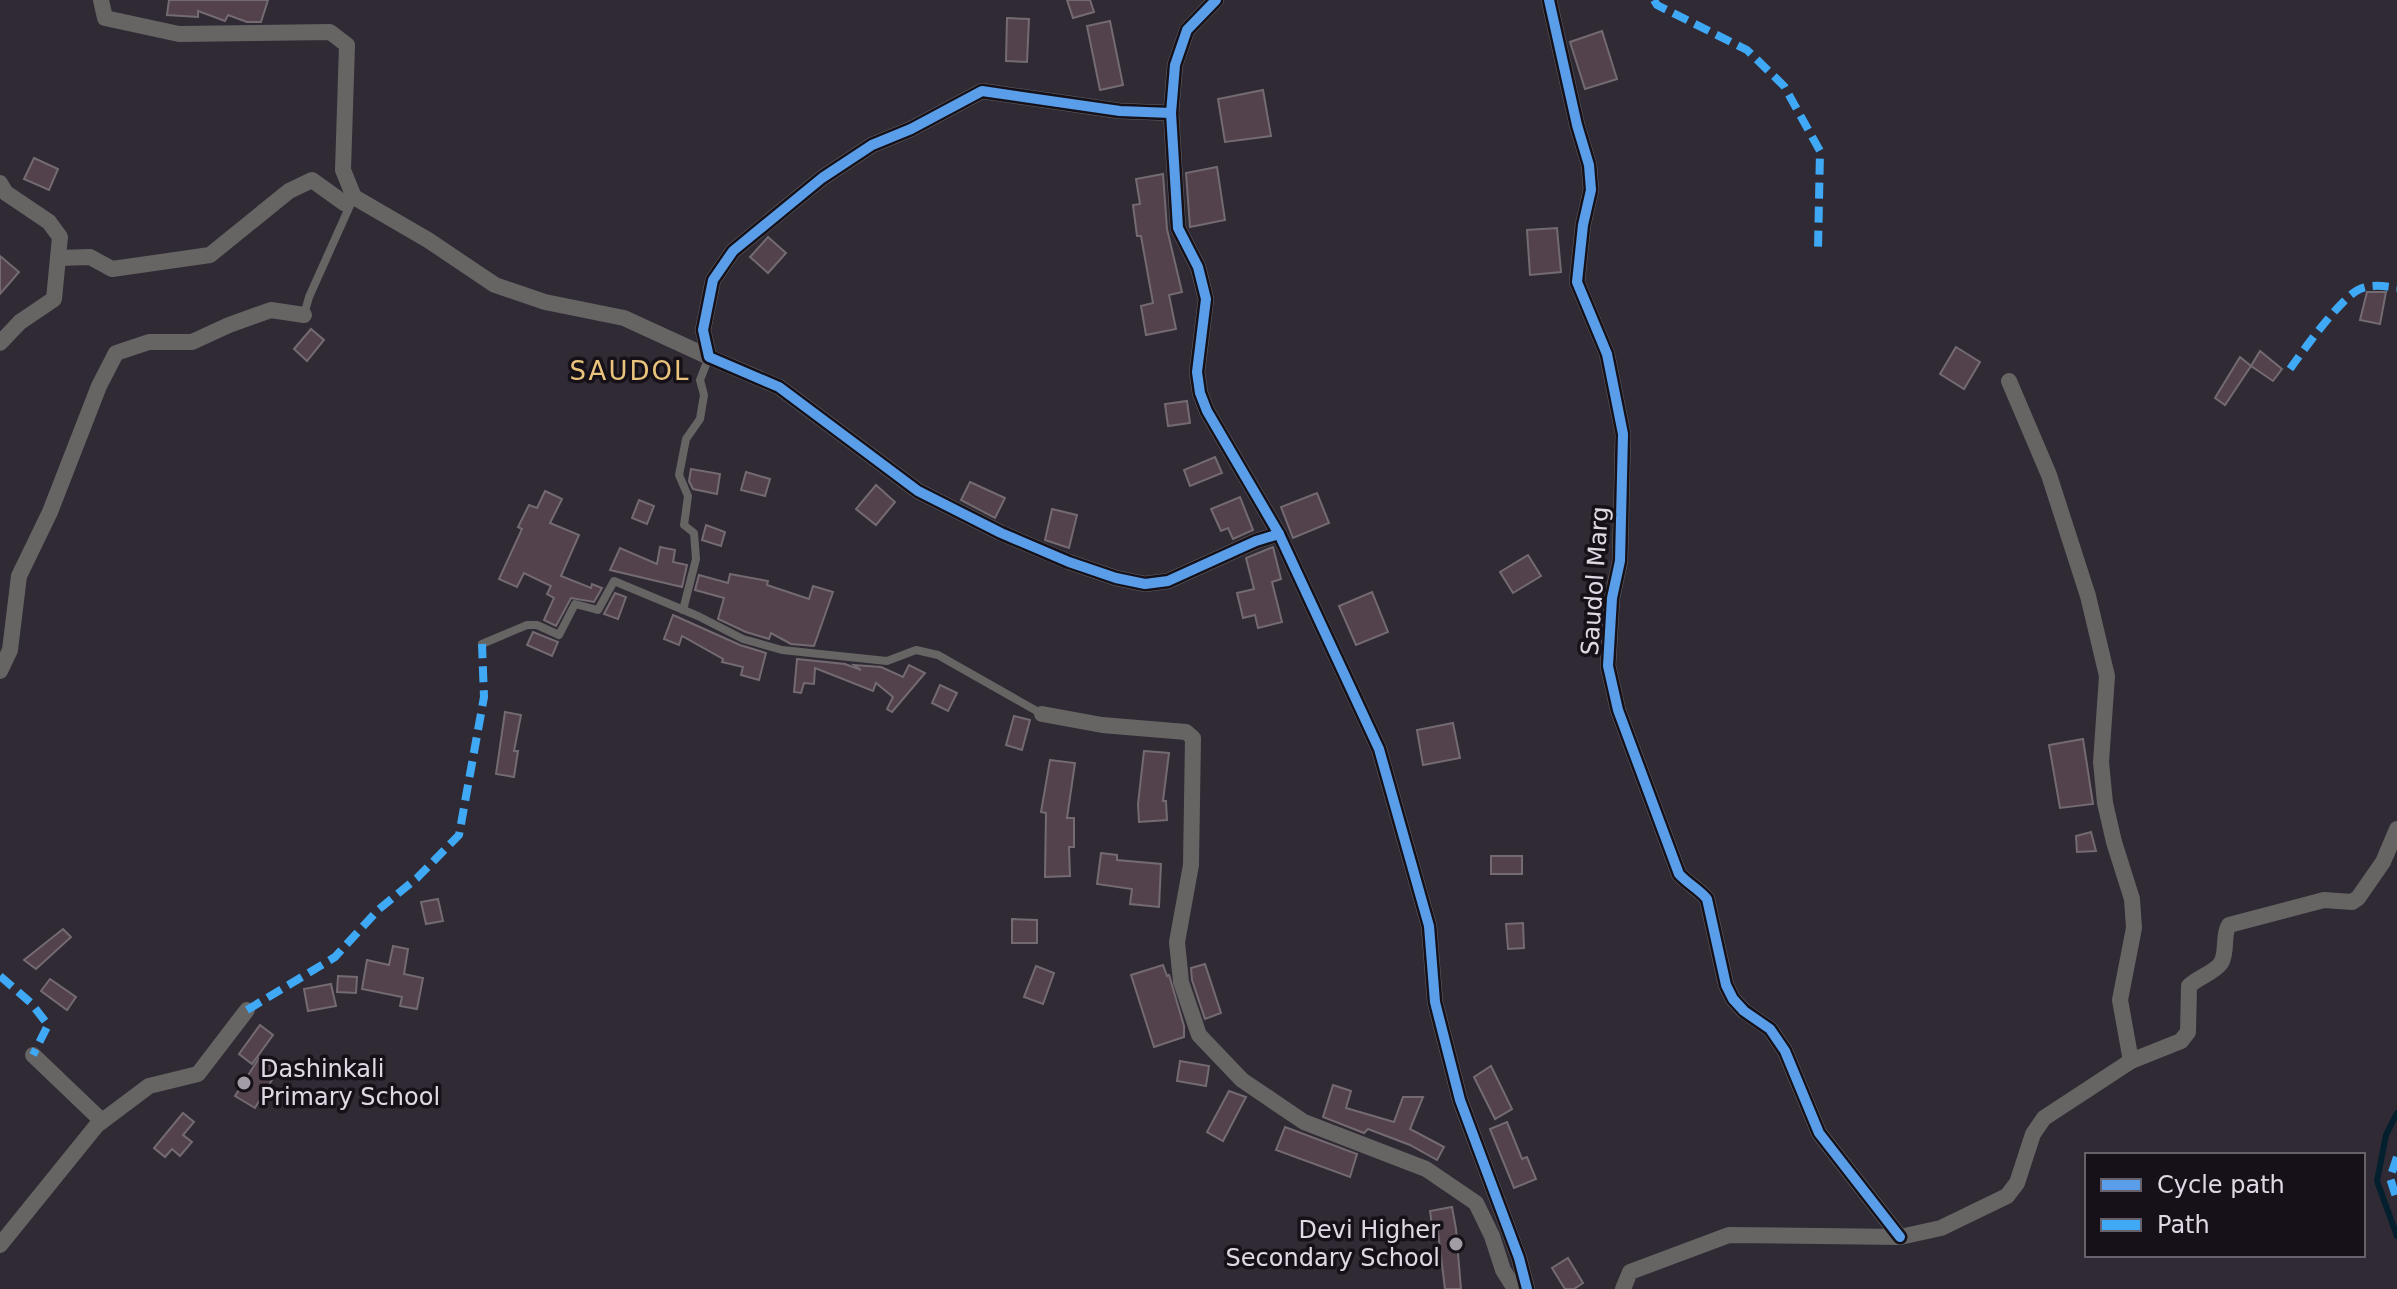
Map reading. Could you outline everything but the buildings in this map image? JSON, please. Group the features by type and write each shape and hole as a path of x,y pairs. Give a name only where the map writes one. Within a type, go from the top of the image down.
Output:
{"street":[{"path":"101,0 105,18 179,34 330,32 347,45 343,170 354,197 428,240 495,285 545,302 624,318 779,387 918,491 1001,533 1069,562 1145,584 1168,581 1256,541 1279,534"},
{"path":"1216,0 1187,30 1175,65 1171,113 1178,228 1198,267 1206,299 1197,372 1200,393 1207,411 1279,534 1379,749 1429,926 1435,1002 1460,1100 1519,1258 1527,1289"},
{"name":"Saudol Marg","path":"1549,0 1589,165 1591,190 1583,225 1577,282 1607,354 1623,434 1620,561 1612,598 1608,666 1618,710 1679,874 1707,899 1726,985 1733,999 1770,1029 1785,1051 1819,1133 1900,1237"},
{"path":"709,357 703,330 713,280 733,251 822,178 872,145 911,129 982,91 1120,111 1171,113"},
{"path":"58,258 90,257 112,269 210,255 289,191 312,180 344,203 354,197"},
{"path":"0,183 6,193 49,222 60,237 54,299 20,322 0,343"},
{"path":"0,671 10,650 19,576 50,512 99,386 116,353 149,342 192,342 271,310 304,315"},
{"path":"2009,381 2049,475 2088,596 2107,676 2101,762 2111,829 2132,899 2134,928 2120,1000 2131,1061"},
{"path":"1042,714 1102,725 1186,732 1193,738 1191,865 1177,942 1181,982 1199,1035 1242,1080 1304,1122 1426,1169 1476,1203 1492,1236 1503,1270 1515,1289"},
{"path":"1623,1289 1630,1272 1729,1235 1900,1237 1941,1228 2007,1196 2017,1183 2033,1134 2044,1118 2131,1061 2181,1041 2188,1032 2189,986 2222,961 2225,930 2229,925 2324,900 2352,902 2383,862 2397,829"},
{"path":"0,1245 102,1121 149,1086 198,1074 247,1010"},
{"path":"33,1055 102,1121"}],"lane":[{"path":"304,315 309,297 354,197"},
{"path":"683,610 697,548 694,533 684,525 688,496 679,475 686,439 700,419 704,395 700,380 709,357"},
{"path":"482,644 527,625 537,625 559,635 575,604 598,610 614,581 743,639 782,650 887,661 916,650 938,655 1042,714"}],"waterway":[{"path":"2397,1113 2386,1135 2377,1181 2397,1236"}],"marked path":[{"path":"1654,0 1657,5 1747,50 1784,86 1820,151 1818,249"},
{"path":"2290,369 2323,325 2352,294 2369,286 2397,288"},
{"path":"247,1010 335,957 378,910 417,878 459,835 484,697 482,644"},
{"path":"0,976 31,1003 48,1025 33,1055"},
{"path":"2397,1157 2390,1178 2397,1200"}],"cycle path":[{"path":"1216,0 1187,30 1175,65 1171,113 1178,228 1198,267 1206,299 1197,372 1200,393 1207,411 1279,534 1379,749 1429,926 1435,1002 1460,1100 1519,1258 1527,1289"},
{"path":"1549,0 1589,165 1591,190 1583,225 1577,282 1607,354 1623,434 1620,561 1612,598 1608,666 1618,710 1679,874 1707,899 1726,985 1733,999 1770,1029 1785,1051 1819,1133 1900,1237"},
{"path":"1171,113 1120,111 982,91 911,129 872,145 822,178 733,251 713,280 703,330 709,357 779,387 918,491 1001,533 1116,578 1145,584 1168,581 1256,541 1279,534"}],"place":[{"name":"Dashinkali Primary School","path":"244,1083"},
{"name":"Devi Higher Secondary School","path":"1456,1244"}],"district":[{"name":"SAUDOL","path":"630,371"}]}
